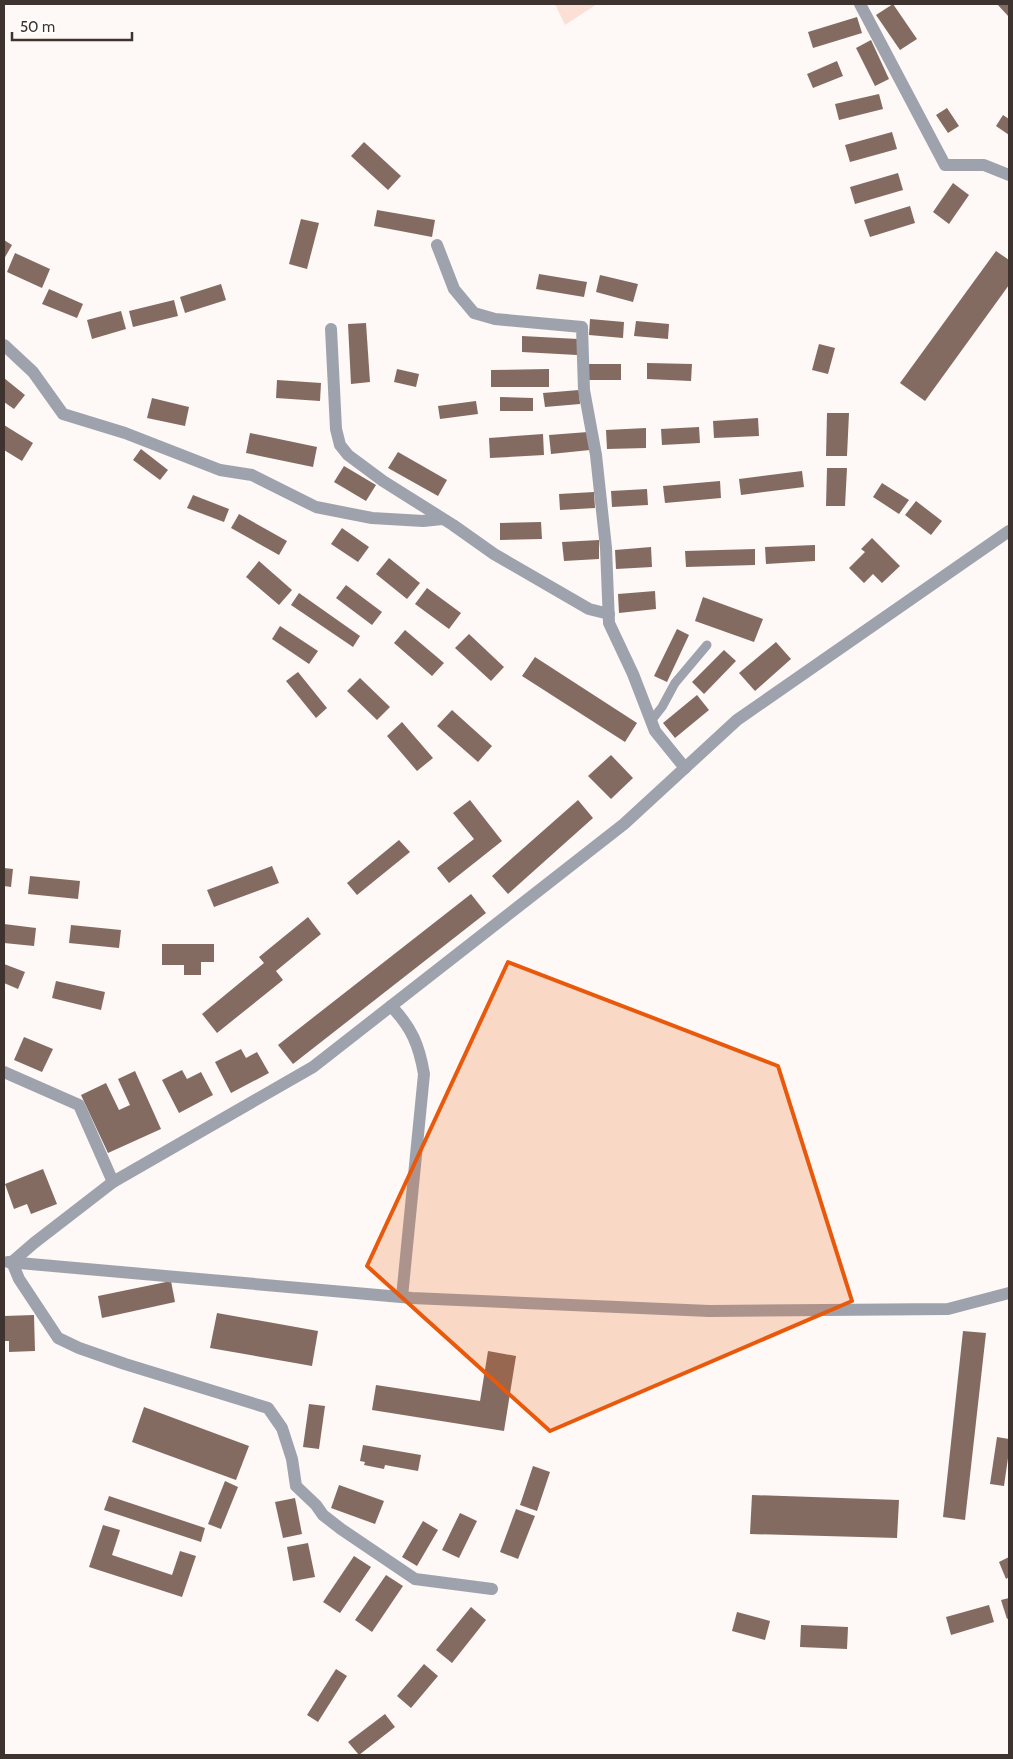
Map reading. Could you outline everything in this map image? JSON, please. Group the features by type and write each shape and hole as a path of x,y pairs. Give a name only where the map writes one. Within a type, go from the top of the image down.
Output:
{"street":[{"path":"860,4 945,166 984,165 1009,175"},
{"path":"437,245 454,289 474,313 495,318 582,327 584,390 596,455 606,548 610,624 655,731 685,768"},
{"path":"331,329 336,429 340,445 348,455 383,481 510,563 589,609 609,614"},
{"path":"4,345 33,372 63,414 125,433 220,470 252,475 316,507 372,518 424,521 442,519"},
{"path":"8,1262 113,1182 313,1067 624,824 737,720 1009,531"},
{"path":"391,1006 413,1034 421,1056 424,1074 402,1297"},
{"path":"4,1072 78,1105 113,1182"},
{"path":"8,1262 402,1297 709,1311 948,1308 1009,1293"},
{"path":"8,1262 58,1338 79,1348 125,1364 268,1408 282,1428 292,1459 296,1486 316,1505 323,1515 415,1578 492,1589"}],"lane":[{"path":"651,721 662,707 675,683 707,645"}],"highlighted area":[{"path":"508,962 778,1066 852,1301 550,1431 367,1266"}],"shaded area":[{"path":"555,4 597,4 565,25"}],"building":[{"path":"893,4 917,39 900,50 876,15"},
{"path":"997,4 1009,4 1009,17"},
{"path":"857,17 862,33 813,48 808,32"},
{"path":"871,40 889,79 875,86 856,48"},
{"path":"837,61 843,76 813,88 807,74"},
{"path":"879,94 883,109 839,120 835,104"},
{"path":"947,108 959,126 948,133 936,115"},
{"path":"1003,115 1009,119 1009,135 996,126"},
{"path":"892,132 897,149 850,162 845,145"},
{"path":"364,142 401,176 388,190 351,156"},
{"path":"898,173 903,190 855,204 850,187"},
{"path":"953,183 969,195 949,224 933,212"},
{"path":"910,206 915,223 870,237 864,220"},
{"path":"377,210 435,220 432,237 374,226"},
{"path":"301,219 319,223 307,269 289,264"},
{"path":"4,240 12,245 4,259"},
{"path":"996,251 1009,260 1009,285 925,401 900,383"},
{"path":"15,253 50,269 42,288 7,272"},
{"path":"539,274 587,282 584,297 536,289"},
{"path":"600,275 638,284 633,302 596,292"},
{"path":"221,284 226,300 185,313 180,297"},
{"path":"49,289 83,304 77,318 42,304"},
{"path":"174,300 178,316 133,327 129,311"},
{"path":"121,311 126,329 92,339 87,320"},
{"path":"590,319 624,322 623,338 589,335"},
{"path":"636,321 669,324 668,339 634,336"},
{"path":"366,323 370,382 351,384 348,324"},
{"path":"522,336 578,339 577,355 522,352"},
{"path":"819,344 835,348 828,374 812,370"},
{"path":"647,363 692,364 691,381 647,379"},
{"path":"587,364 621,364 621,380 587,380"},
{"path":"397,369 419,374 416,387 394,382"},
{"path":"549,369 549,387 491,387 491,370"},
{"path":"4,378 25,395 14,409 4,402"},
{"path":"277,380 321,383 320,401 276,398"},
{"path":"579,390 580,404 545,407 543,393"},
{"path":"500,397 533,398 533,411 500,411"},
{"path":"152,398 189,407 185,426 147,418"},
{"path":"476,401 478,414 440,419 438,406"},
{"path":"827,413 849,413 847,456 826,456"},
{"path":"758,418 759,436 714,438 713,421"},
{"path":"4,425 33,443 22,461 4,450"},
{"path":"699,427 700,443 662,445 661,429"},
{"path":"646,428 646,448 607,449 606,430"},
{"path":"588,432 590,450 551,454 549,435"},
{"path":"250,433 317,447 313,467 246,453"},
{"path":"543,434 544,455 490,458 489,438"},
{"path":"141,449 168,470 160,480 133,460"},
{"path":"398,452 447,480 438,496 388,468"},
{"path":"344,466 376,485 366,501 334,482"},
{"path":"827,468 847,468 845,506 826,506"},
{"path":"802,471 804,487 741,495 739,479"},
{"path":"720,481 721,498 665,503 663,486"},
{"path":"882,483 909,500 899,514 873,497"},
{"path":"647,489 648,505 612,507 611,491"},
{"path":"594,492 595,508 560,510 559,494"},
{"path":"193,495 229,509 224,522 187,508"},
{"path":"916,501 942,521 931,535 905,515"},
{"path":"239,514 287,541 279,555 231,528"},
{"path":"541,522 542,539 500,540 500,523"},
{"path":"342,528 369,547 358,562 331,544"},
{"path":"872,538 900,566 882,583 873,574 864,583 849,568 865,552 861,549"},
{"path":"599,540 599,559 564,561 562,542"},
{"path":"815,545 815,561 766,564 765,547"},
{"path":"651,547 652,567 616,569 615,550"},
{"path":"755,549 755,565 686,567 685,551"},
{"path":"389,558 420,583 407,599 376,574"},
{"path":"259,561 292,590 279,605 246,577"},
{"path":"346,585 382,612 372,625 336,598"},
{"path":"427,588 461,613 449,629 415,604"},
{"path":"655,591 656,609 619,613 618,594"},
{"path":"299,593 360,636 353,647 291,605"},
{"path":"703,597 763,619 754,642 695,621"},
{"path":"280,626 318,651 309,664 272,639"},
{"path":"677,629 689,635 667,682 654,676"},
{"path":"405,630 444,663 432,676 394,643"},
{"path":"469,634 504,667 491,681 455,648"},
{"path":"776,642 791,659 755,691 739,673"},
{"path":"724,650 736,661 704,694 692,682"},
{"path":"535,657 637,723 625,742 522,676"},
{"path":"298,672 327,708 316,718 286,681"},
{"path":"360,678 390,707 377,720 347,691"},
{"path":"697,695 709,710 675,738 663,723"},
{"path":"452,710 492,746 478,762 437,726"},
{"path":"402,722 433,758 417,771 387,736"},
{"path":"611,755 633,778 611,799 588,776"},
{"path":"470,800 502,841 449,883 437,868 474,839 453,813"},
{"path":"578,800 593,818 508,894 492,876"},
{"path":"399,840 410,852 357,895 347,883"},
{"path":"272,866 279,883 214,907 207,890"},
{"path":"4,868 13,869 11,887 4,886"},
{"path":"30,876 80,881 78,899 28,894"},
{"path":"471,894 486,913 293,1064 278,1045"},
{"path":"308,917 321,934 276,971 283,980 217,1033 202,1014 264,963 259,957"},
{"path":"4,924 36,928 34,946 4,943"},
{"path":"71,925 121,930 119,948 69,943"},
{"path":"162,944 214,944 214,962 201,962 201,975 184,975 184,965 162,965"},
{"path":"4,964 25,972 18,989 4,983"},
{"path":"56,981 105,992 101,1010 52,998"},
{"path":"24,1037 53,1049 42,1072 14,1060"},
{"path":"241,1049 246,1058 257,1052 269,1073 231,1093 215,1062"},
{"path":"182,1070 187,1079 201,1072 213,1095 179,1113 162,1080"},
{"path":"135,1071 161,1129 108,1153 81,1095 106,1083 119,1110 130,1105 118,1079"},
{"path":"43,1169 57,1204 31,1214 27,1204 14,1209 5,1184"},
{"path":"171,1281 175,1302 102,1318 98,1296"},
{"path":"217,1313 318,1331 312,1366 210,1348"},
{"path":"34,1315 35,1351 9,1352 9,1341 4,1341 4,1316"},
{"path":"963,1331 986,1333 965,1520 943,1517"},
{"path":"488,1351 516,1356 504,1431 372,1410 376,1385 480,1401"},
{"path":"309,1404 325,1406 319,1449 303,1447"},
{"path":"144,1407 249,1446 236,1480 132,1442"},
{"path":"997,1437 1009,1439 1004,1486 990,1484"},
{"path":"363,1445 421,1455 418,1471 385,1465 384,1469 364,1465 365,1462 360,1461"},
{"path":"533,1466 550,1472 537,1511 520,1505"},
{"path":"225,1481 238,1487 221,1529 208,1524"},
{"path":"339,1485 384,1501 375,1524 331,1508"},
{"path":"752,1495 899,1500 897,1538 750,1534"},
{"path":"109,1496 205,1528 201,1542 104,1510"},
{"path":"295,1498 302,1534 283,1538 275,1502"},
{"path":"516,1509 535,1516 518,1559 500,1552"},
{"path":"460,1513 477,1521 459,1558 442,1550"},
{"path":"423,1521 438,1530 417,1566 402,1557"},
{"path":"103,1525 120,1530 112,1555 172,1575 180,1551 196,1556 182,1597 89,1567"},
{"path":"308,1543 315,1577 293,1581 287,1547"},
{"path":"354,1556 371,1567 340,1613 323,1602"},
{"path":"1009,1557 1009,1577 1006,1579 999,1562"},
{"path":"386,1575 403,1586 372,1632 355,1620"},
{"path":"1009,1598 1009,1618 1007,1619 1001,1600"},
{"path":"989,1605 994,1622 951,1635 946,1617"},
{"path":"471,1607 486,1620 452,1663 436,1650"},
{"path":"737,1612 770,1621 765,1640 732,1631"},
{"path":"801,1625 848,1627 847,1649 800,1647"},
{"path":"424,1664 438,1676 411,1708 397,1696"},
{"path":"336,1669 347,1676 318,1722 307,1715"},
{"path":"385,1714 395,1727 359,1755 348,1742"}]}
